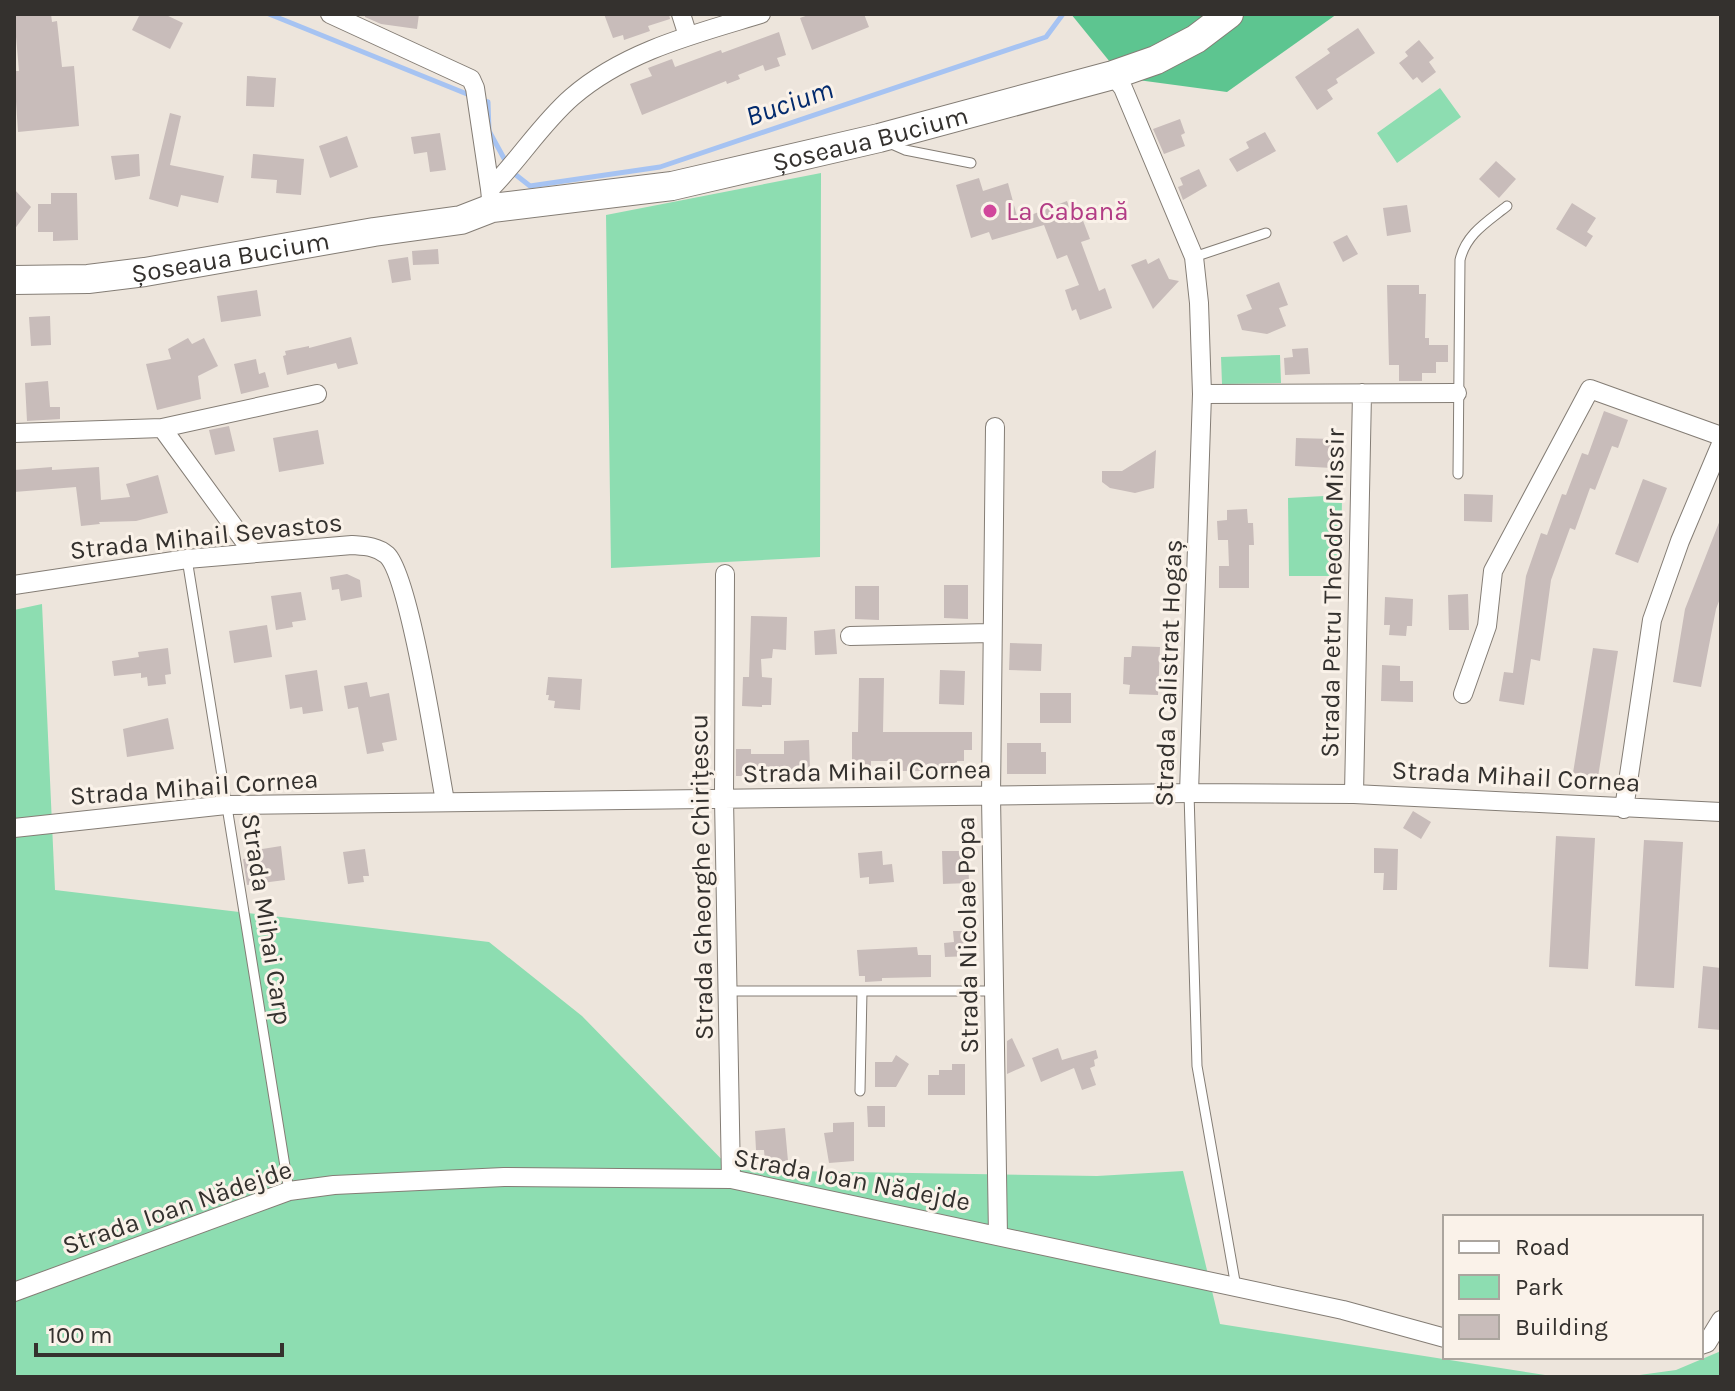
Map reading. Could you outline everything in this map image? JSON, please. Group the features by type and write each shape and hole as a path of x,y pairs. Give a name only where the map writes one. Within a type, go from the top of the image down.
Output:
{"main road":[{"name":"Șoseaua Bucium","path":"14,264 144,256 491,198 672,186 879,138 1113,75 1156,60 1183,46 1229,14"},
{"name":"Șoseaua Bucium","path":"14,280 88,279 145,272 461,220 491,198"}],"street":[{"path":"330,14 471,79 475,88 491,198"},
{"path":"681,14 688,36"},
{"path":"491,198 551,117 573,96 622,62 688,36 761,14"},
{"name":"Strada Calistrat Hogaș","path":"1113,75 1123,88 1194,257 1199,303 1202,394 1189,793"},
{"path":"1463,694 1487,626 1493,571 1590,389 1721,436"},
{"name":"Strada Petru Theodor Missir","path":"1354,794 1362,393"},
{"name":"Strada Petru Theodor Missir","path":"1202,394 1457,393"},
{"path":"14,433 162,428 317,394"},
{"name":"Strada Nicolae Popa","path":"995,427 991,796 998,1236"},
{"path":"162,428 253,553"},
{"path":"1624,809 1652,620 1680,541 1721,444"},
{"name":"Strada Mihail Sevastos","path":"14,585 187,559 253,553 352,545 369,546 385,553 393,563 407,602 445,801"},
{"name":"Strada Gheorghe Chirițescu","path":"725,574 724,799 731,1179"},
{"path":"850,636 991,633"},
{"name":"Strada Mihail Cornea","path":"14,828 226,805 1189,793 1354,794 1721,812"},
{"name":"Strada Ioan Nădejde","path":"14,1292 289,1191 334,1185 504,1177 731,1179 1343,1310 1443,1337"},
{"path":"1703,1344 1707,1343 1721,1320"}],"lane":[{"path":"879,138 905,150 971,163"},
{"path":"1458,474 1460,260 1463,248 1473,233 1507,206"},
{"path":"1194,257 1266,233"},
{"name":"Strada Mihai Carp","path":"187,559 289,1191"},
{"name":"Strada Calistrat Hogaș","path":"1189,793 1197,1066 1236,1287"},
{"path":"729,991 992,991"},
{"path":"860,1091 862,991"}],"green space":[{"path":"1071,14 1337,14 1227,92 1123,78"},
{"path":"1440,88 1461,117 1397,163 1377,133"},
{"path":"821,173 820,557 611,568 606,215"},
{"path":"1280,355 1281,383 1222,384 1221,357"},
{"path":"1342,495 1341,576 1289,576 1288,498"},
{"path":"42,604 55,890 489,942 582,1016 732,1170 1097,1176 1183,1171 1220,1324 1558,1377 14,1377 14,610"},
{"path":"1721,1351 1721,1377 1625,1377 1676,1370"}],"building":[{"path":"14,14 51,14 52,22 57,21 62,67 74,66 79,126 18,132 14,71 19,71"},
{"path":"140,14 164,14 183,23 170,49 132,30"},
{"path":"365,14 419,14 417,29 381,24 365,17"},
{"path":"604,14 669,14 670,19 648,26 650,31 624,40 623,35 613,38"},
{"path":"811,14 864,14 869,27 812,50 800,18"},
{"path":"1358,28 1375,53 1336,79 1338,83 1327,90 1333,99 1317,110 1295,77 1330,53 1327,49"},
{"path":"779,32 786,55 777,58 780,66 765,71 763,65 738,75 740,79 727,84 726,81 642,115 630,84 652,76 648,68 672,59 675,67"},
{"path":"1419,40 1434,58 1429,62 1436,72 1422,83 1417,77 1413,80 1399,63 1408,56 1405,52"},
{"path":"247,76 276,78 274,107 246,106"},
{"path":"170,113 181,116 170,165 224,176 218,203 181,195 178,207 149,199"},
{"path":"1180,119 1185,146 1164,154 1153,129"},
{"path":"1265,132 1276,151 1237,172 1229,159 1249,148 1246,142"},
{"path":"440,133 446,170 430,172 427,152 414,154 411,137"},
{"path":"347,136 358,167 330,178 319,146"},
{"path":"139,154 140,176 115,180 111,156"},
{"path":"253,154 304,159 301,195 276,193 277,180 251,178"},
{"path":"1496,161 1516,179 1499,198 1479,179"},
{"path":"1199,169 1207,186 1183,200 1178,187 1183,185 1180,178"},
{"path":"979,178 983,191 1008,183 1018,220 1067,201 1074,221 1082,218 1090,239 1081,242 1099,291 1105,288 1112,308 1080,320 1076,309 1072,311 1065,290 1079,285 1067,255 1057,259 1044,225 992,240 989,232 971,238 956,185"},
{"path":"14,189 31,207 14,230"},
{"path":"51,193 77,193 78,240 53,241 53,232 38,232 38,204 51,204"},
{"path":"1572,203 1596,218 1587,232 1593,236 1586,247 1556,229"},
{"path":"1407,205 1411,232 1387,236 1383,208"},
{"path":"1347,235 1358,254 1343,262 1333,242"},
{"path":"438,249 439,264 413,265 412,251"},
{"path":"408,257 411,280 392,283 388,260"},
{"path":"1159,258 1169,279 1179,281 1153,309 1131,265 1146,259 1148,264"},
{"path":"1279,282 1288,305 1279,308 1286,326 1267,334 1242,330 1237,315 1252,309 1246,295"},
{"path":"1387,285 1419,285 1419,294 1426,294 1425,338 1429,338 1429,345 1448,345 1448,362 1436,362 1436,373 1422,373 1422,381 1399,381 1399,365 1389,365"},
{"path":"257,290 261,316 221,322 217,296"},
{"path":"50,316 51,345 31,346 29,317"},
{"path":"351,337 358,364 338,369 336,363 287,375 283,356 286,355 285,351"},
{"path":"188,338 192,344 204,338 218,366 198,376 201,399 157,410 146,364 171,359 168,349"},
{"path":"1308,348 1310,374 1285,375 1284,358 1293,357 1292,349"},
{"path":"256,359 259,374 265,372 269,387 241,394 234,364"},
{"path":"48,381 50,407 60,407 60,419 27,421 25,383"},
{"path":"1604,411 1628,420 1618,448 1612,446 1595,490 1590,488 1575,530 1570,528 1551,580 1540,661 1531,659 1524,705 1499,701 1504,672 1513,673 1526,576 1541,533 1547,535 1582,453 1588,455"},
{"path":"229,426 235,451 215,455 209,430"},
{"path":"318,430 324,464 279,472 273,438"},
{"path":"1296,438 1333,439 1332,468 1295,466"},
{"path":"1156,450 1154,488 1135,493 1110,488 1102,482 1102,471 1122,471"},
{"path":"52,467 52,470 99,467 101,500 130,497 126,484 158,475 168,513 136,521 81,526 76,487 14,492 14,470"},
{"path":"1643,479 1667,488 1638,563 1615,554"},
{"path":"1464,494 1493,495 1492,522 1464,521"},
{"path":"1247,509 1248,523 1253,523 1254,545 1249,545 1249,588 1219,588 1219,566 1229,566 1228,540 1218,540 1217,521 1227,520 1227,510"},
{"path":"1720,520 1721,596 1701,687 1673,682 1685,609"},
{"path":"347,574 360,580 362,597 341,601 339,589 332,590 330,577"},
{"path":"944,585 968,585 968,619 944,618"},
{"path":"855,586 879,586 879,620 855,619"},
{"path":"301,592 306,620 292,622 293,627 276,630 271,596"},
{"path":"1468,594 1469,630 1449,630 1448,595"},
{"path":"1385,597 1413,599 1412,626 1407,626 1406,636 1389,635 1390,625 1384,625"},
{"path":"751,616 787,617 786,650 773,649 772,658 761,659 762,677 772,678 771,705 762,707 742,706 743,677 749,677"},
{"path":"267,625 272,657 234,663 229,631"},
{"path":"835,629 837,654 815,655 814,631"},
{"path":"1010,643 1042,644 1041,671 1009,670"},
{"path":"1132,646 1160,647 1158,695 1129,694 1130,685 1123,684 1124,657 1131,657"},
{"path":"168,648 171,674 165,675 166,684 148,686 147,677 141,678 141,673 114,676 112,661 139,657 138,652"},
{"path":"1593,648 1618,651 1598,777 1573,773"},
{"path":"1382,665 1400,666 1400,681 1413,681 1413,702 1381,701"},
{"path":"317,670 323,711 303,714 302,707 290,709 285,675"},
{"path":"940,670 965,671 964,705 939,704"},
{"path":"548,677 582,679 580,710 554,708 555,701 548,700 549,695 546,695"},
{"path":"859,678 884,678 883,732 972,732 972,750 964,750 964,761 957,761 957,771 899,771 899,761 871,761 871,772 852,772 852,732 858,732"},
{"path":"367,682 370,697 389,693 397,740 382,743 384,751 367,754 358,707 348,709 344,686"},
{"path":"1040,693 1071,693 1071,723 1040,723"},
{"path":"168,718 174,749 127,757 123,729"},
{"path":"809,740 810,770 765,770 753,772 753,776 736,776 736,749 751,749 751,754 784,754 784,741"},
{"path":"1007,743 1041,743 1041,752 1046,752 1046,774 1007,774"},
{"path":"1413,811 1431,822 1421,839 1403,828"},
{"path":"1556,836 1595,838 1588,969 1549,967"},
{"path":"1644,840 1683,842 1674,988 1635,986"},
{"path":"281,846 285,880 247,885 243,859 257,857 256,850"},
{"path":"1374,848 1398,849 1397,890 1383,890 1384,873 1374,873"},
{"path":"365,849 369,876 363,876 364,882 348,884 343,852"},
{"path":"882,851 883,865 892,864 894,882 869,884 869,877 860,878 858,853"},
{"path":"942,851 968,851 969,883 943,884"},
{"path":"953,931 970,931 971,956 945,957 944,943 954,942"},
{"path":"917,947 918,955 931,955 931,977 882,978 882,981 865,982 865,976 859,976 857,950"},
{"path":"1703,966 1721,968 1721,1030 1698,1028"},
{"path":"1012,1038 1025,1066 1007,1074 1007,1041"},
{"path":"1058,1048 1062,1060 1096,1050 1098,1058 1094,1060 1095,1066 1090,1068 1096,1085 1082,1090 1074,1068 1041,1082 1032,1058"},
{"path":"896,1055 909,1064 896,1087 875,1087 875,1062 892,1062"},
{"path":"952,1064 965,1064 965,1095 928,1095 928,1075 939,1075 939,1070 952,1070"},
{"path":"867,1106 885,1106 885,1127 868,1127"},
{"path":"854,1122 854,1161 829,1163 824,1133 833,1132 833,1123"},
{"path":"785,1128 788,1161 765,1163 764,1150 756,1150 755,1131"}],"waterway":[{"name":"Bucium","path":"269,14 472,96"},
{"name":"Bucium","path":"516,175 530,186 660,167 1046,37 1063,14"},
{"name":"Bucium","path":"481,100 488,102 489,131 506,162"}],"place":[{"name":"La Cabană","path":"990,211"}]}
